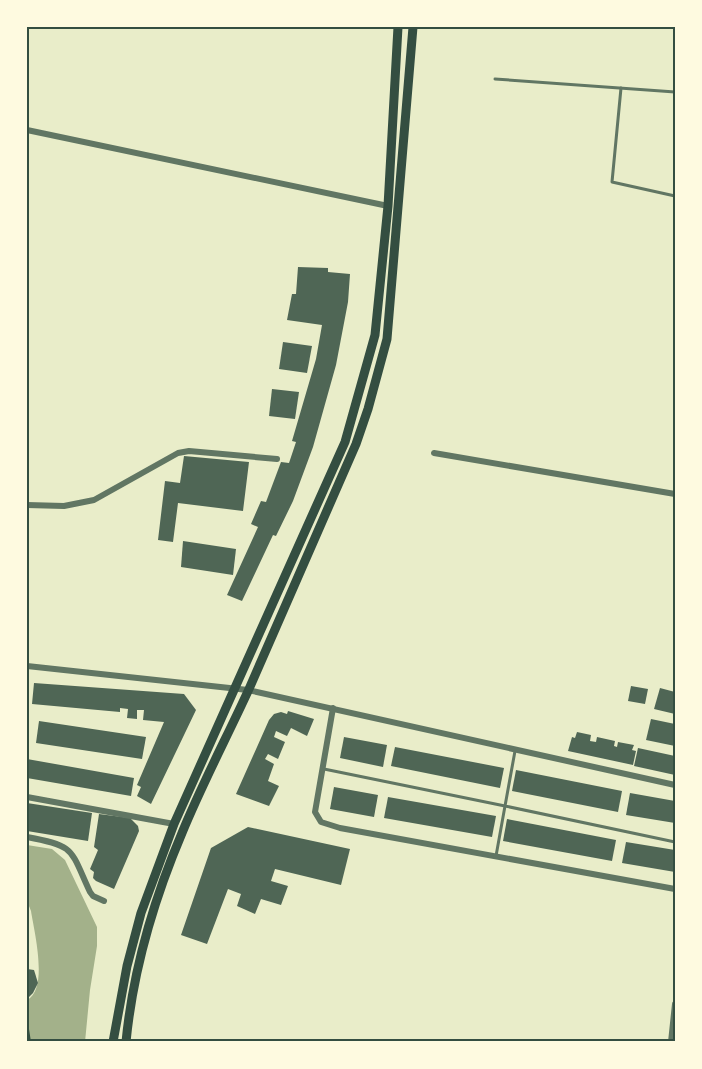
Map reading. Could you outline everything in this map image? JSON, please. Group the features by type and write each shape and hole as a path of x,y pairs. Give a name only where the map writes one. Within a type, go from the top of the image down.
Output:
{"main road":[{"path":"113,1042 127,966 141,913 174,824 345,442 375,335 388,206 398,27"},
{"path":"126,1042 129,1007 151,918 182,833 248,690 356,444 368,409 387,339 413,27"}],"street":[{"path":"27,130 388,206"},
{"path":"27,505 64,506 94,500 178,453 189,451 277,459"},
{"path":"434,453 675,494"},
{"path":"27,666 234,687 675,785"},
{"path":"333,708 315,812 321,822 340,828 675,889"},
{"path":"27,797 174,824"},
{"path":"27,837 63,845 71,852 90,892 104,901"},
{"path":"671,1042 675,1004"}],"lane":[{"path":"495,79 675,92"},
{"path":"621,88 612,182 675,196"},
{"path":"496,856 516,749"},
{"path":"322,769 675,842"}],"path":[{"path":"27,1023 30,1042"}],"shaded area":[{"path":"27,845 52,849 65,860 97,927 97,946 85,1042 27,1042 27,1000 34,994 39,972 35,932 27,901"}],"building":[{"path":"298,267 328,268 328,272 350,274 348,302 336,365 313,447 293,501 276,536 273,535 242,601 227,595 258,527 251,524 261,501 266,502 281,462 289,463 296,442 292,441 316,359 322,325 287,320 292,294 296,294"},
{"path":"283,342 312,346 307,373 279,369"},
{"path":"272,389 299,392 295,419 269,416"},
{"path":"184,456 249,462 243,511 178,503 173,542 158,540 165,481 180,483"},
{"path":"183,541 236,549 233,575 181,567"},
{"path":"34,683 184,694 196,710 151,804 137,796 141,787 137,785 164,722 143,720 144,710 137,710 137,719 127,718 128,709 120,708 120,712 32,704"},
{"path":"631,686 648,689 645,704 628,701"},
{"path":"660,688 675,692 675,714 654,709"},
{"path":"288,711 314,719 307,736 291,728 287,736 276,731 274,737 285,742 278,759 268,754 265,759 274,764 268,781 279,786 269,806 236,794 269,720 274,714 281,712 287,714"},
{"path":"651,719 675,724 675,746 646,740"},
{"path":"39,721 146,737 142,759 36,743"},
{"path":"577,732 591,735 590,741 596,742 597,737 615,741 614,746 617,747 618,742 634,745 632,750 636,751 633,765 568,751 572,737 575,738"},
{"path":"344,737 387,745 383,767 340,758"},
{"path":"395,747 504,768 500,788 391,766"},
{"path":"638,748 675,756 675,775 634,766"},
{"path":"27,759 134,778 131,796 27,778"},
{"path":"516,770 622,791 618,812 512,791"},
{"path":"334,787 378,795 374,817 330,809"},
{"path":"630,793 675,801 675,823 626,815"},
{"path":"388,797 496,816 492,837 384,818"},
{"path":"27,803 92,813 88,841 27,831"},
{"path":"99,814 130,818 138,826 139,831 114,889 96,881 93,878 94,872 90,869 98,850 94,847"},
{"path":"507,819 616,840 612,861 503,841"},
{"path":"248,827 350,849 341,885 275,869 271,881 288,886 281,905 261,899 255,914 237,906 241,894 228,889 207,944 181,935 211,848"},
{"path":"626,842 675,850 675,872 622,863"},
{"path":"27,969 34,970 38,983 27,999"}]}
